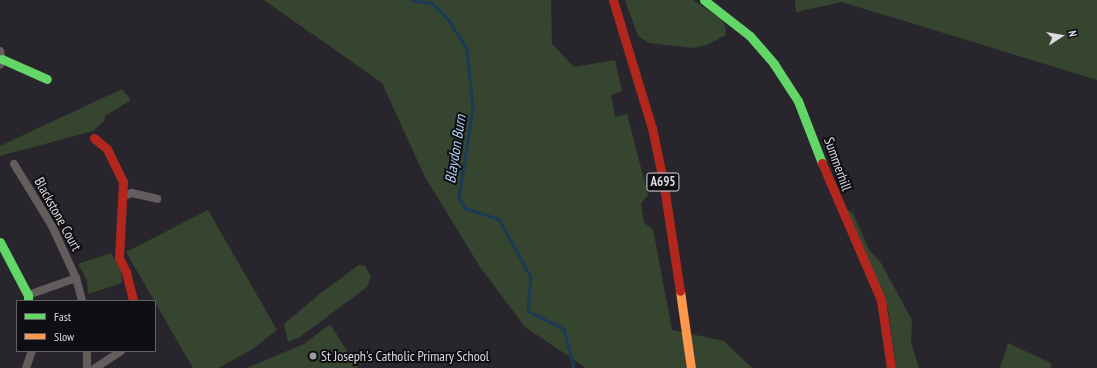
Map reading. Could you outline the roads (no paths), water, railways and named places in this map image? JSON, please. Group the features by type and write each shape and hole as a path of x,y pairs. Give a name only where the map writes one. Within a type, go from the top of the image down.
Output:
{"street":[{"name":"A695","path":"613,0 652,128 664,188 691,368"},
{"name":"Summerhill","path":"704,0 750,36 774,64 798,101 835,198 881,300 891,368"},
{"path":"1,58 47,79"},
{"path":"94,138 107,149 115,162 123,182 124,196 119,258 126,272 133,300"},
{"name":"Blackstone Court","path":"14,164 52,226 76,278 82,300"},
{"path":"124,196 132,193 157,199"},
{"path":"0,242 4,257 28,298 76,278"},
{"path":"26,368 32,352"},
{"path":"87,352 87,368"},
{"path":"95,368 119,352"}],"waterway":[{"name":"Blaydon Burn","path":"412,0 432,3 449,20 467,49 473,108 459,197 465,208 499,219 531,277 528,311 564,329 574,368"}],"place":[{"name":"St Joseph's Catholic Primary School","path":"313,356"}]}
